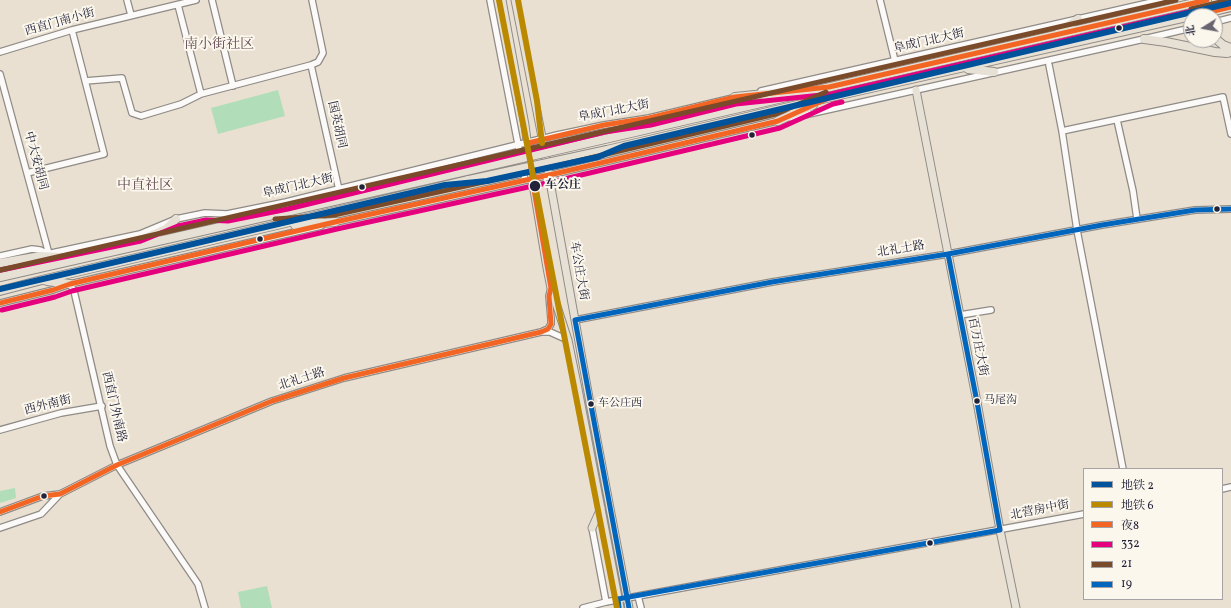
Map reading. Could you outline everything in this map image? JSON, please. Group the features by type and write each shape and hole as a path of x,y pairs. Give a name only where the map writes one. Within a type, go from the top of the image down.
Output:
{"highway":[{"path":"0,277 1207,0"},
{"path":"0,291 469,180 607,150 831,97 1183,18"},
{"path":"1055,34 1078,19"},
{"path":"1144,39 1215,52 1231,52"},
{"path":"960,68 994,72"},
{"path":"735,97 829,87"},
{"path":"778,121 831,97"},
{"path":"123,250 135,242 166,229 176,219"},
{"path":"270,226 335,222"},
{"path":"0,263 37,256 52,255 77,260"},
{"path":"42,280 70,284"}],"main road":[{"path":"502,0 528,143 528,179 551,288 568,340 620,608"},
{"name":"车公庄大街","path":"515,0 629,608"},
{"name":"百万庄大街","path":"916,90 1016,608"},
{"path":"592,528 601,508"}],"street":[{"path":"127,0 131,16"},
{"name":"西直门南小街","path":"0,52 72,30 196,0"},
{"path":"212,0 233,86"},
{"path":"86,81 122,78 132,113 141,116 181,104 201,94 311,65 318,62 323,53 312,0"},
{"path":"490,0 518,145 528,179"},
{"path":"880,0 895,60"},
{"name":"阜成门北大街","path":"52,255 140,234 176,219 205,213 227,214 339,190 542,139 604,125 649,118 1160,0"},
{"path":"178,5 201,94"},
{"path":"27,173 104,154 72,30"},
{"path":"0,303 53,290 70,284 335,222 1183,30"},
{"name":"国英胡同","path":"311,65 339,190"},
{"path":"1049,65 1062,131 1078,230 1123,468"},
{"name":"中大安胡同","path":"0,74 27,173 52,255"},
{"path":"1062,131 1223,97 1231,134"},
{"path":"1116,120 1133,191 1137,219"},
{"name":"北礼士路","path":"575,320 772,282 948,254 1137,219 1195,210 1231,208"},
{"path":"0,256 32,249 40,250 52,255"},
{"name":"西直门外南路","path":"70,284 74,291 102,406 110,446 117,465 198,584 205,608"},
{"path":"541,332 548,329 551,324 549,296 551,288"},
{"path":"960,316 991,310"},
{"name":"北礼士路","path":"0,528 41,514 60,494 117,465 272,401 336,381 541,332 550,332 568,340"},
{"name":"西外南街","path":"0,430 60,414 102,406"},
{"name":"北礼士路","path":"0,512 43,496 60,494"},
{"name":"北营房中街","path":"583,608 618,599 1083,514"},
{"path":"592,528 606,602"},
{"path":"638,596 641,608"}],"green space":[{"path":"278,90 285,116 218,134 211,108"},
{"path":"15,488 16,498 0,503 0,491"},
{"path":"267,586 272,608 241,608 238,592"}],"metro line":[{"name":"6","path":"499,0 617,608"},
{"name":"6","path":"518,0 537,101 542,143"},
{"name":"2","path":"0,289 445,185 487,181 598,157 624,146 1231,3"}],"transit line":[{"name":"21","path":"0,270 1176,0"},
{"name":"夜8","path":"0,512 43,496 60,494 117,465 272,401 344,378 541,332 548,329 551,324 549,296 551,288 532,178 528,143 604,125 649,118 735,97 829,87 1207,0"},
{"name":"21","path":"1195,8 1229,0"},
{"name":"332","path":"1,270 141,241 178,226 206,220 228,221 288,209 605,132 651,125 736,104 831,94 1209,7"},
{"name":"夜8","path":"1223,9 1231,7"},
{"name":"21","path":"275,219 334,215 556,166 776,114 826,92"},
{"name":"夜8","path":"0,303 53,290 70,284 335,222 558,173 778,121 831,97 841,95"},
{"name":"332","path":"2,310 55,297 72,291 337,229 560,180 780,128 833,104 842,102"},
{"name":"19","path":"629,608 575,320 772,282 948,254 1102,225 1195,210 1231,209"},
{"name":"19","path":"619,607 618,599 1000,530 948,254"}],"place":[{"name":"车公庄","path":"535,186"},
{"name":"马尾沟","path":"977,401"},
{"name":"车公庄西","path":"591,404"}],"district":[{"name":"南小街社区","path":"219,45"},
{"name":"中直社区","path":"145,186"}]}
